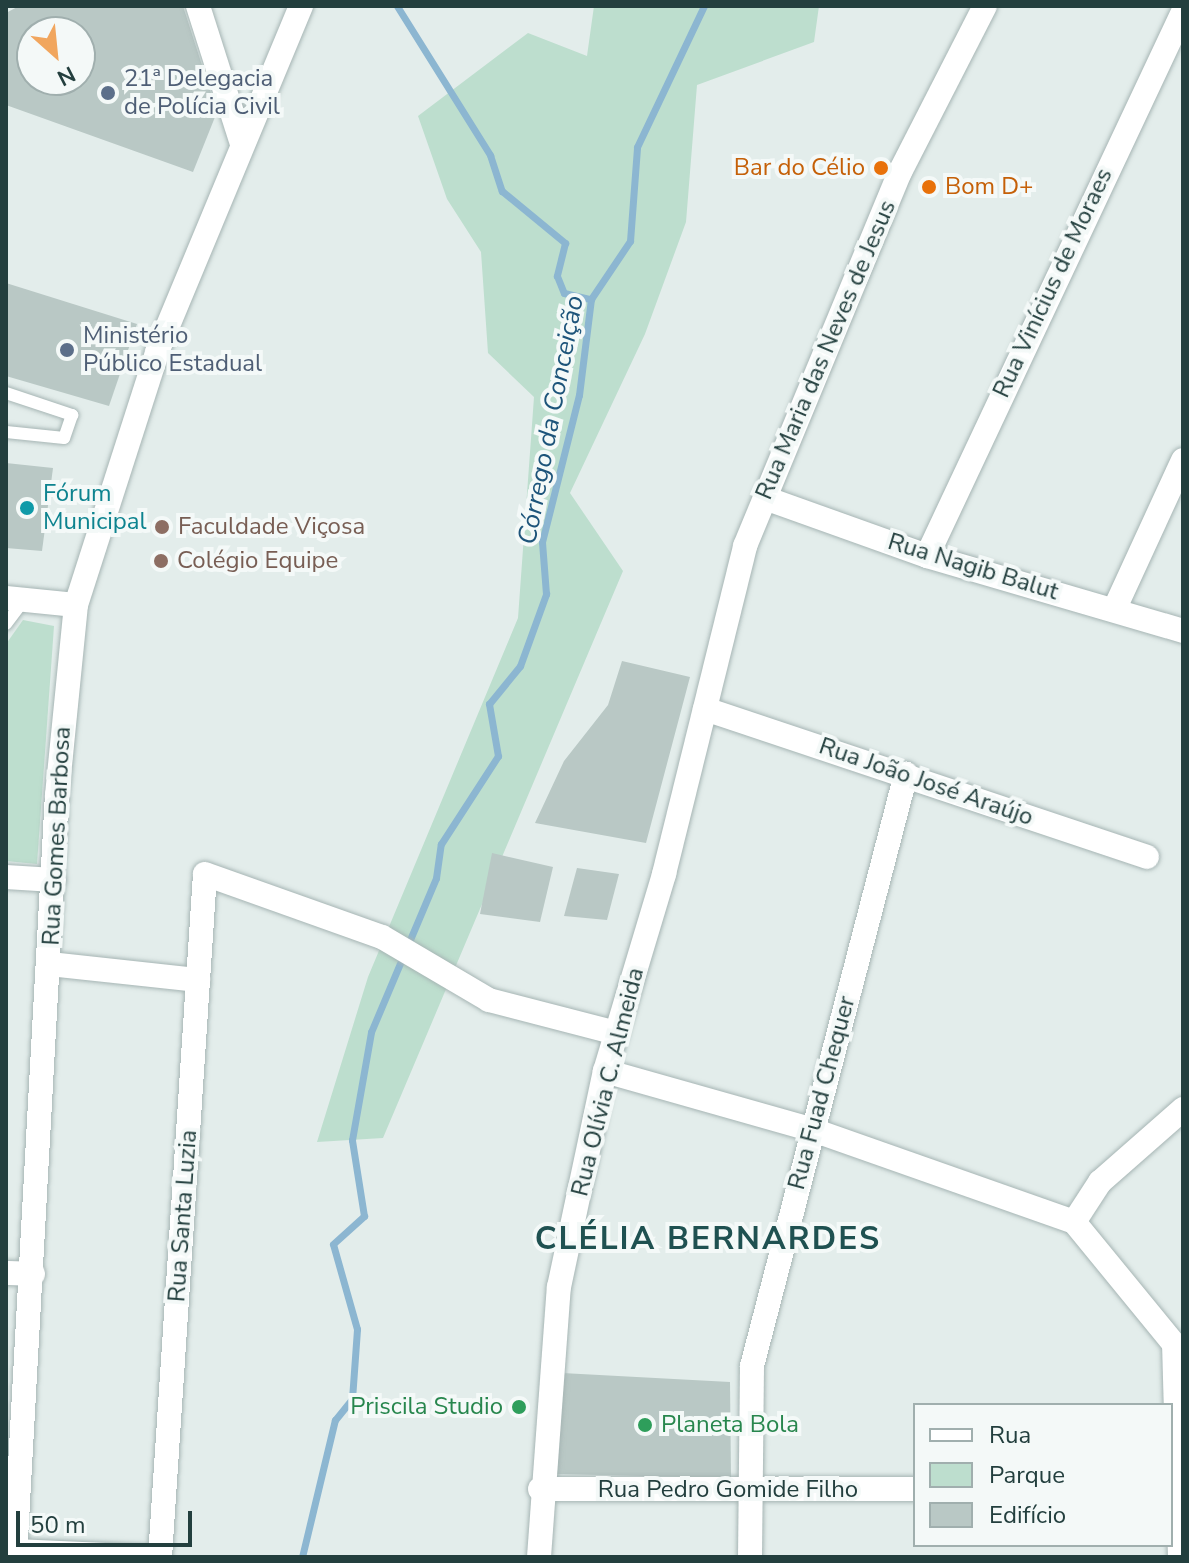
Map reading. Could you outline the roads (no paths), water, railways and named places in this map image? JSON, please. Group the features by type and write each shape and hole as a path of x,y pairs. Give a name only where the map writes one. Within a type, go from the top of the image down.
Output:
{"street":[{"path":"198,6 242,144"},
{"name":"Rua Gomes Barbosa","path":"15,1554 54,880 76,605 157,352 301,6"},
{"name":"Rua Maria das Neves de Jesus","path":"705,709 745,546 900,172 985,6"},
{"name":"Rua Vinícius de Moraes","path":"927,556 1183,12"},
{"path":"1115,608 1183,460"},
{"name":"Rua Nagib Balut","path":"765,498 927,556 1115,608 1183,631"},
{"path":"15,599 76,605"},
{"name":"Rua João José Araújo","path":"705,709 1147,857"},
{"name":"Rua Olívia C. Almeida","path":"539,1557 540,1489 559,1287 605,1071 705,709"},
{"name":"Rua Fuad Chequer","path":"750,1557 752,1366 906,774"},
{"name":"Rua Santa Luzia","path":"160,1557 205,874 382,937 429,961 489,1000 617,1033"},
{"path":"6,877 54,880"},
{"path":"50,964 198,980"},
{"path":"605,1071 813,1130 1074,1222 1174,1344 1180,1557"},
{"path":"1074,1222 1100,1182 1183,1109"},
{"path":"6,1273 33,1274"},
{"name":"Rua Pedro Gomide Filho","path":"540,1489 749,1492 913,1489"},
{"path":"15,1554 150,1557"}],"lane":[{"path":"6,393 72,415 64,438 6,432"},
{"path":"6,624 15,599"}],"waterway":[{"path":"397,6 490,155 502,191 565,243 557,276 564,293 591,299"},
{"name":"Córrego da Conceição","path":"302,1557 335,1420 352,1399 357,1329 333,1244 364,1216 352,1140 371,1032 436,878 441,844 498,756 489,704 520,666 546,594 542,542 579,395 591,299 630,241 637,147 704,6"}],"place":[{"name":"21ª Delegacia de Polícia Civil","path":"108,93"},
{"name":"Bar do Célio","path":"881,168"},
{"name":"Bom D+","path":"929,187"},
{"name":"Ministério Público Estadual","path":"67,350"},
{"name":"Fórum Municipal","path":"27,508"},
{"name":"Faculdade Viçosa","path":"162,527"},
{"name":"Colégio Equipe","path":"161,561"},
{"name":"Priscila Studio","path":"519,1407"},
{"name":"Planeta Bola","path":"645,1425"}],"district":[{"name":"CLÉLIA BERNARDES","path":"708,1239"}]}
